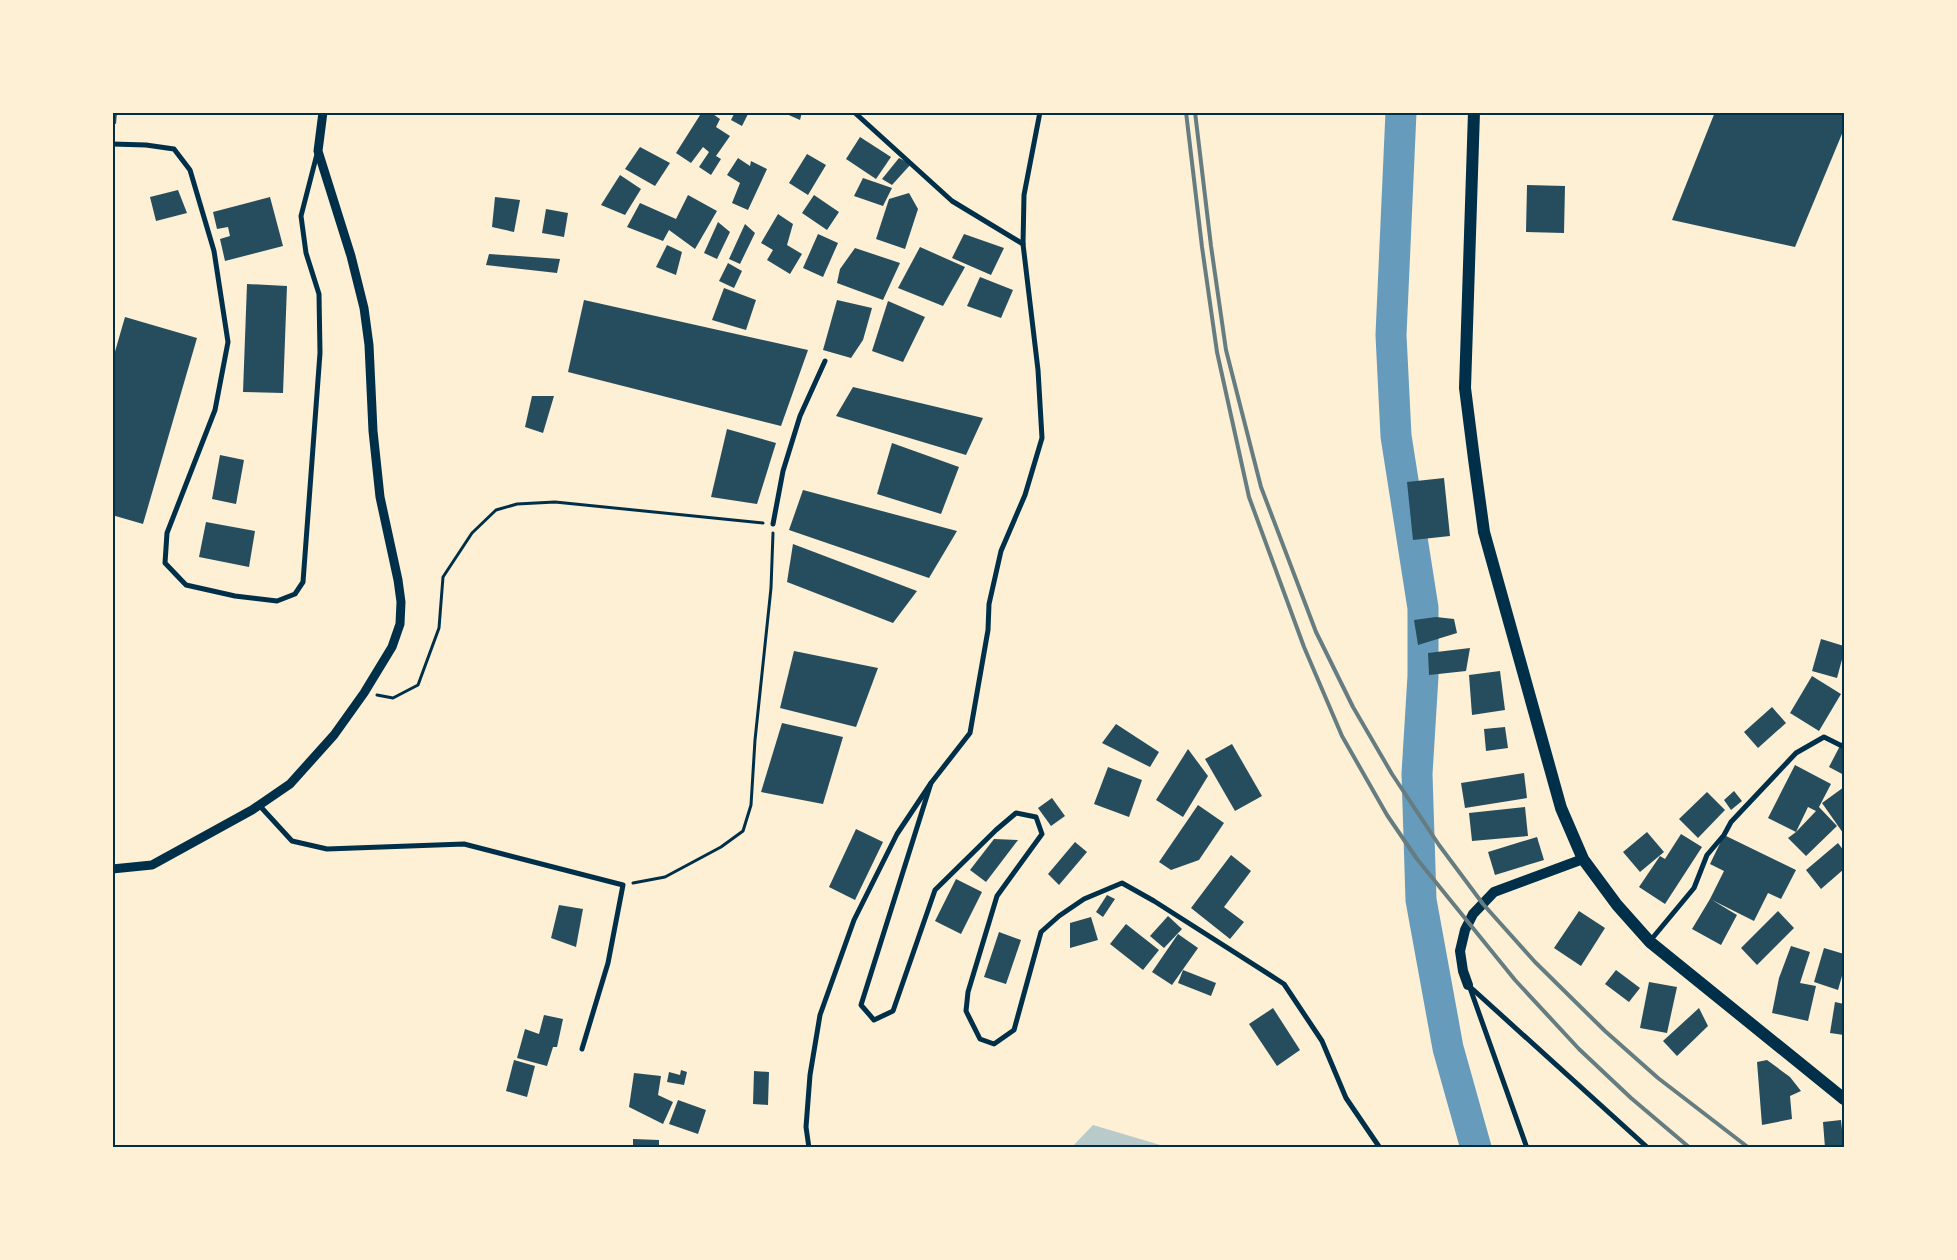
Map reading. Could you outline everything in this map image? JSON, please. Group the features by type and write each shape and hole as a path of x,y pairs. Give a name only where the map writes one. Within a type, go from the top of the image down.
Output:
{"main road":[{"path":"1474,112 1465,388 1484,532 1561,808 1583,859 1617,905 1650,942 1844,1099"},
{"path":"1468,985 1463,971 1460,951 1465,930 1473,914 1494,892 1583,859"}],"street":[{"path":"112,144 146,145 174,149 190,170 214,251 228,342 215,410 166,533 164,563 186,584 235,596 277,601 294,594 303,582 320,353 319,294 306,253 301,216 318,151 323,112"},
{"path":"854,112 952,201 1023,244"},
{"path":"808,1148 806,1127 810,1075 820,1015 854,920 897,834 931,783 970,733 988,630 989,604 1001,551 1024,495 1042,438 1038,370 1023,244 1024,195 1040,112"},
{"path":"112,869 152,865 259,805 290,784 334,735 364,693 392,646 400,624 401,602 398,580 380,497 373,431 369,345 364,308 351,256 318,151"},
{"path":"773,524 783,471 800,416 825,361"},
{"path":"1650,942 1694,888 1707,855 1724,835 1731,822 1796,753 1824,737 1844,747"},
{"path":"931,783 861,1004 874,1020 893,1011 935,890 1016,813 1036,817 1042,834 997,896 968,992 966,1011 980,1039 994,1044 1014,1030 1042,932 1058,916 1084,899 1122,883 1154,901 1284,984 1322,1041 1346,1098 1380,1148"},
{"path":"259,805 292,841 318,847 335,849 464,844 623,885 608,964 582,1049"},
{"path":"1468,985 1527,1148"},
{"path":"1468,985 1648,1148"}],"path":[{"path":"364,693 393,698 418,685 439,628 443,577 472,533 496,510 517,504 555,502 773,524 771,588 755,740 751,805 743,832 721,847 665,877 623,885"}],"shaded area":[{"path":"1093,1125 1167,1147 1072,1147"}],"building":[{"path":"112,112 117,112 116,124 112,123"},
{"path":"702,112 710,112 720,119 716,127 730,136 716,156 721,159 711,175 699,167 709,152 703,147 691,163 676,153"},
{"path":"735,112 749,112 742,126 731,120"},
{"path":"782,112 802,112 800,120"},
{"path":"1715,112 1844,112 1844,129 1795,247 1672,220"},
{"path":"860,137 891,157 876,179 846,159"},
{"path":"640,147 670,163 655,186 625,169"},
{"path":"807,154 826,165 808,195 789,183"},
{"path":"738,158 750,166 751,161 767,169 748,210 732,203 740,183 727,175"},
{"path":"899,158 911,164 892,185 882,179"},
{"path":"620,175 641,189 625,215 601,205"},
{"path":"863,178 892,188 883,206 854,196"},
{"path":"1527,185 1565,186 1564,233 1526,232"},
{"path":"178,190 187,213 156,221 150,197"},
{"path":"909,193 918,209 905,249 876,239 889,199"},
{"path":"688,195 717,211 695,249 669,230 663,241 627,227 640,203 676,219"},
{"path":"814,195 839,212 827,230 802,213"},
{"path":"270,197 283,246 225,261 220,239 230,236 228,227 217,229 213,212"},
{"path":"495,197 520,200 514,232 492,227"},
{"path":"546,209 568,213 564,237 542,233"},
{"path":"778,214 793,224 787,245 802,254 790,274 767,260 773,250 761,243"},
{"path":"718,222 730,232 717,259 704,253"},
{"path":"745,224 755,233 740,264 729,259"},
{"path":"818,234 838,243 823,277 803,268"},
{"path":"964,234 1004,248 991,275 952,258"},
{"path":"667,245 682,252 676,275 656,267"},
{"path":"920,247 965,267 943,306 898,288"},
{"path":"855,248 900,263 883,300 837,283 840,269"},
{"path":"489,254 560,259 557,273 486,265"},
{"path":"728,263 742,271 734,288 719,281"},
{"path":"980,277 1013,290 1001,318 967,306"},
{"path":"247,284 287,286 283,393 243,392"},
{"path":"724,288 756,300 746,330 712,320"},
{"path":"584,300 808,350 781,426 568,372"},
{"path":"837,300 872,308 863,340 851,358 823,350"},
{"path":"888,301 925,317 903,362 872,351"},
{"path":"125,317 197,338 143,524 112,515 112,362"},
{"path":"853,387 983,418 966,455 836,416"},
{"path":"532,396 554,396 543,433 525,427"},
{"path":"727,429 776,443 757,504 711,497"},
{"path":"892,443 959,467 941,514 877,494"},
{"path":"220,455 244,460 236,504 212,499"},
{"path":"1444,478 1450,536 1413,540 1407,482"},
{"path":"803,490 957,531 929,578 789,530"},
{"path":"206,522 255,531 249,567 199,557"},
{"path":"793,544 917,591 893,623 787,582"},
{"path":"1436,617 1454,619 1457,633 1418,645 1414,620"},
{"path":"1821,639 1844,646 1837,678 1812,671"},
{"path":"1470,648 1466,671 1429,675 1428,653"},
{"path":"794,651 878,668 856,727 780,708"},
{"path":"1500,671 1505,710 1472,715 1469,675"},
{"path":"1812,676 1841,694 1819,731 1790,713"},
{"path":"1772,707 1786,723 1758,748 1744,732"},
{"path":"782,723 843,737 823,804 761,792"},
{"path":"1116,724 1159,752 1150,767 1102,743"},
{"path":"1505,727 1508,748 1486,751 1484,729"},
{"path":"1844,738 1844,775 1829,767"},
{"path":"1232,744 1262,796 1235,811 1205,759"},
{"path":"1188,749 1208,776 1183,817 1156,800"},
{"path":"1795,765 1831,784 1819,807 1837,826 1806,856 1788,838 1796,832 1768,818","holes":["1808,807 1816,811 1796,832"]},
{"path":"1108,767 1142,780 1129,817 1094,804"},
{"path":"1524,773 1527,798 1465,808 1461,783"},
{"path":"1844,787 1844,831 1843,833 1822,803"},
{"path":"1734,791 1742,801 1731,810 1724,800"},
{"path":"1707,792 1725,810 1698,838 1679,819"},
{"path":"1052,798 1065,816 1051,826 1038,808"},
{"path":"1198,805 1224,823 1199,860 1171,870 1159,862"},
{"path":"1525,807 1528,836 1472,841 1469,813"},
{"path":"856,829 883,842 855,900 829,887"},
{"path":"1647,832 1664,852 1640,872 1623,852"},
{"path":"1681,834 1702,847 1665,904 1639,887 1660,856 1665,859"},
{"path":"1724,835 1796,870 1781,899 1768,893 1754,921 1712,900 1737,915 1721,945 1692,929 1724,871 1710,864"},
{"path":"1537,837 1544,860 1495,875 1488,852"},
{"path":"994,839 1018,840 986,882 970,870"},
{"path":"1075,842 1087,852 1059,885 1048,874"},
{"path":"1838,843 1844,851 1844,869 1821,889 1806,870"},
{"path":"1231,855 1251,871 1224,907 1244,922 1230,939 1191,908"},
{"path":"956,879 982,892 961,934 935,921"},
{"path":"1107,895 1115,899 1103,917 1096,912"},
{"path":"559,905 583,909 576,947 551,938"},
{"path":"1579,911 1605,928 1581,966 1554,948"},
{"path":"1778,911 1794,928 1757,965 1741,948"},
{"path":"1168,916 1182,929 1164,948 1150,936"},
{"path":"1091,917 1098,940 1070,948 1070,923"},
{"path":"1126,924 1159,950 1143,970 1110,944"},
{"path":"999,932 1021,940 1006,984 984,977"},
{"path":"1178,934 1198,948 1172,985 1152,972"},
{"path":"1791,946 1810,952 1800,983 1816,986 1808,1021 1772,1013 1779,978"},
{"path":"1824,948 1844,954 1844,969 1838,990 1814,982"},
{"path":"1183,970 1216,983 1211,996 1178,983"},
{"path":"1616,970 1640,988 1629,1002 1605,984"},
{"path":"1649,982 1677,987 1667,1033 1640,1028"},
{"path":"1835,1002 1844,1004 1844,1035 1830,1033"},
{"path":"1273,1008 1300,1050 1277,1066 1249,1024"},
{"path":"1699,1008 1708,1026 1677,1056 1663,1041"},
{"path":"544,1015 563,1019 557,1047 553,1047 547,1066 517,1058 525,1029 539,1034"},
{"path":"514,1060 535,1066 527,1097 506,1091"},
{"path":"1767,1060 1790,1077 1801,1091 1790,1096 1792,1119 1762,1125 1757,1062"},
{"path":"681,1070 687,1072 684,1085 667,1082 669,1072 680,1075"},
{"path":"754,1071 769,1072 768,1105 753,1104"},
{"path":"634,1073 661,1076 658,1095 673,1102 663,1124 629,1107"},
{"path":"678,1100 706,1110 698,1134 669,1124"},
{"path":"1841,1120 1844,1148 1825,1148 1823,1122"},
{"path":"633,1139 659,1140 659,1148 633,1148"}],"waterway":[{"path":"1401,112 1391,335 1396,436 1423,608 1423,676 1417,774 1421,900 1448,1048 1476,1148"}],"railway":[{"path":"1186,112 1217,352 1249,497 1304,647 1342,736 1387,815 1417,859 1515,980 1579,1049 1631,1098 1690,1148"},
{"path":"1195,112 1226,350 1261,487 1316,632 1353,707 1392,774 1439,845 1483,904 1535,962 1605,1031 1658,1078 1749,1148"}]}
